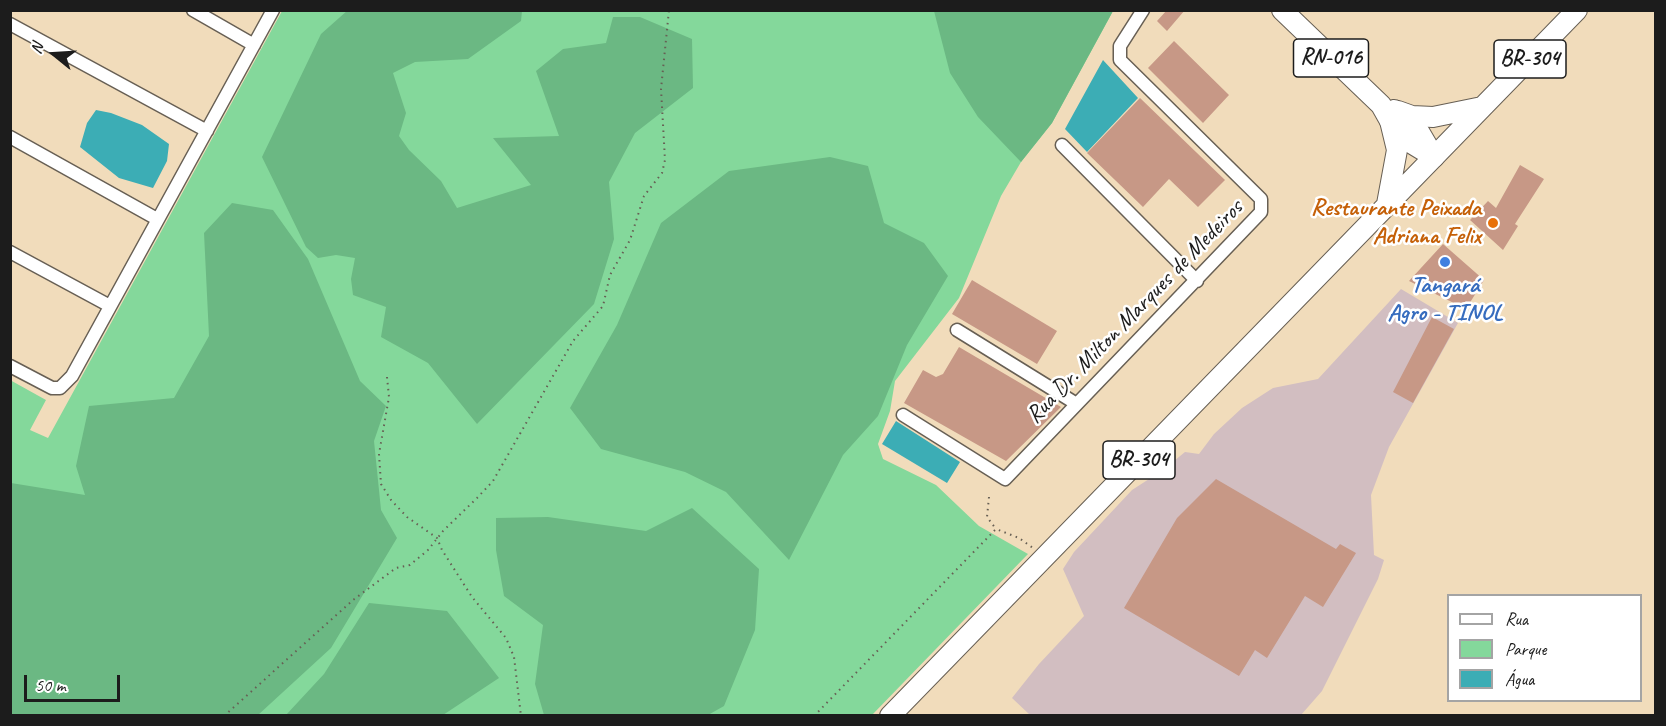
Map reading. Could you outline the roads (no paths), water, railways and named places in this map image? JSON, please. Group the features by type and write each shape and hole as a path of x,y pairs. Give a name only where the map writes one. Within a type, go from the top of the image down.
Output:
{"main road":[{"name":"RN-016","path":"1282,10 1390,112"},
{"name":"BR-304","path":"890,716 1577,10"},
{"path":"1390,112 1433,117 1482,107"},
{"path":"1390,112 1417,128 1434,157"},
{"path":"1387,206 1397,150 1390,112"}],"street":[{"path":"194,10 254,45"},
{"path":"10,366 43,385 60,388 72,376 273,10"},
{"name":"Rua Dr. Milton Marques de Medeiros","path":"903,415 1005,479 1075,403 1197,281 1261,212 1263,203 1120,60 1120,46 1143,10"},
{"path":"10,24 207,131"},
{"path":"10,137 157,219"},
{"path":"1062,145 1197,281"},
{"path":"10,252 110,306"},
{"path":"957,330 1075,403"}],"water":[{"path":"1103,60 1138,98 1087,152 1065,129"},
{"path":"96,110 142,125 169,144 167,161 153,188 119,178 80,147 87,123"},
{"path":"896,421 960,462 947,483 882,444"}],"place":[{"name":"Restaurante Peixada Adriana Felix","path":"1493,223"},
{"name":"Tangará Agro - TINOL","path":"1445,262"}]}
